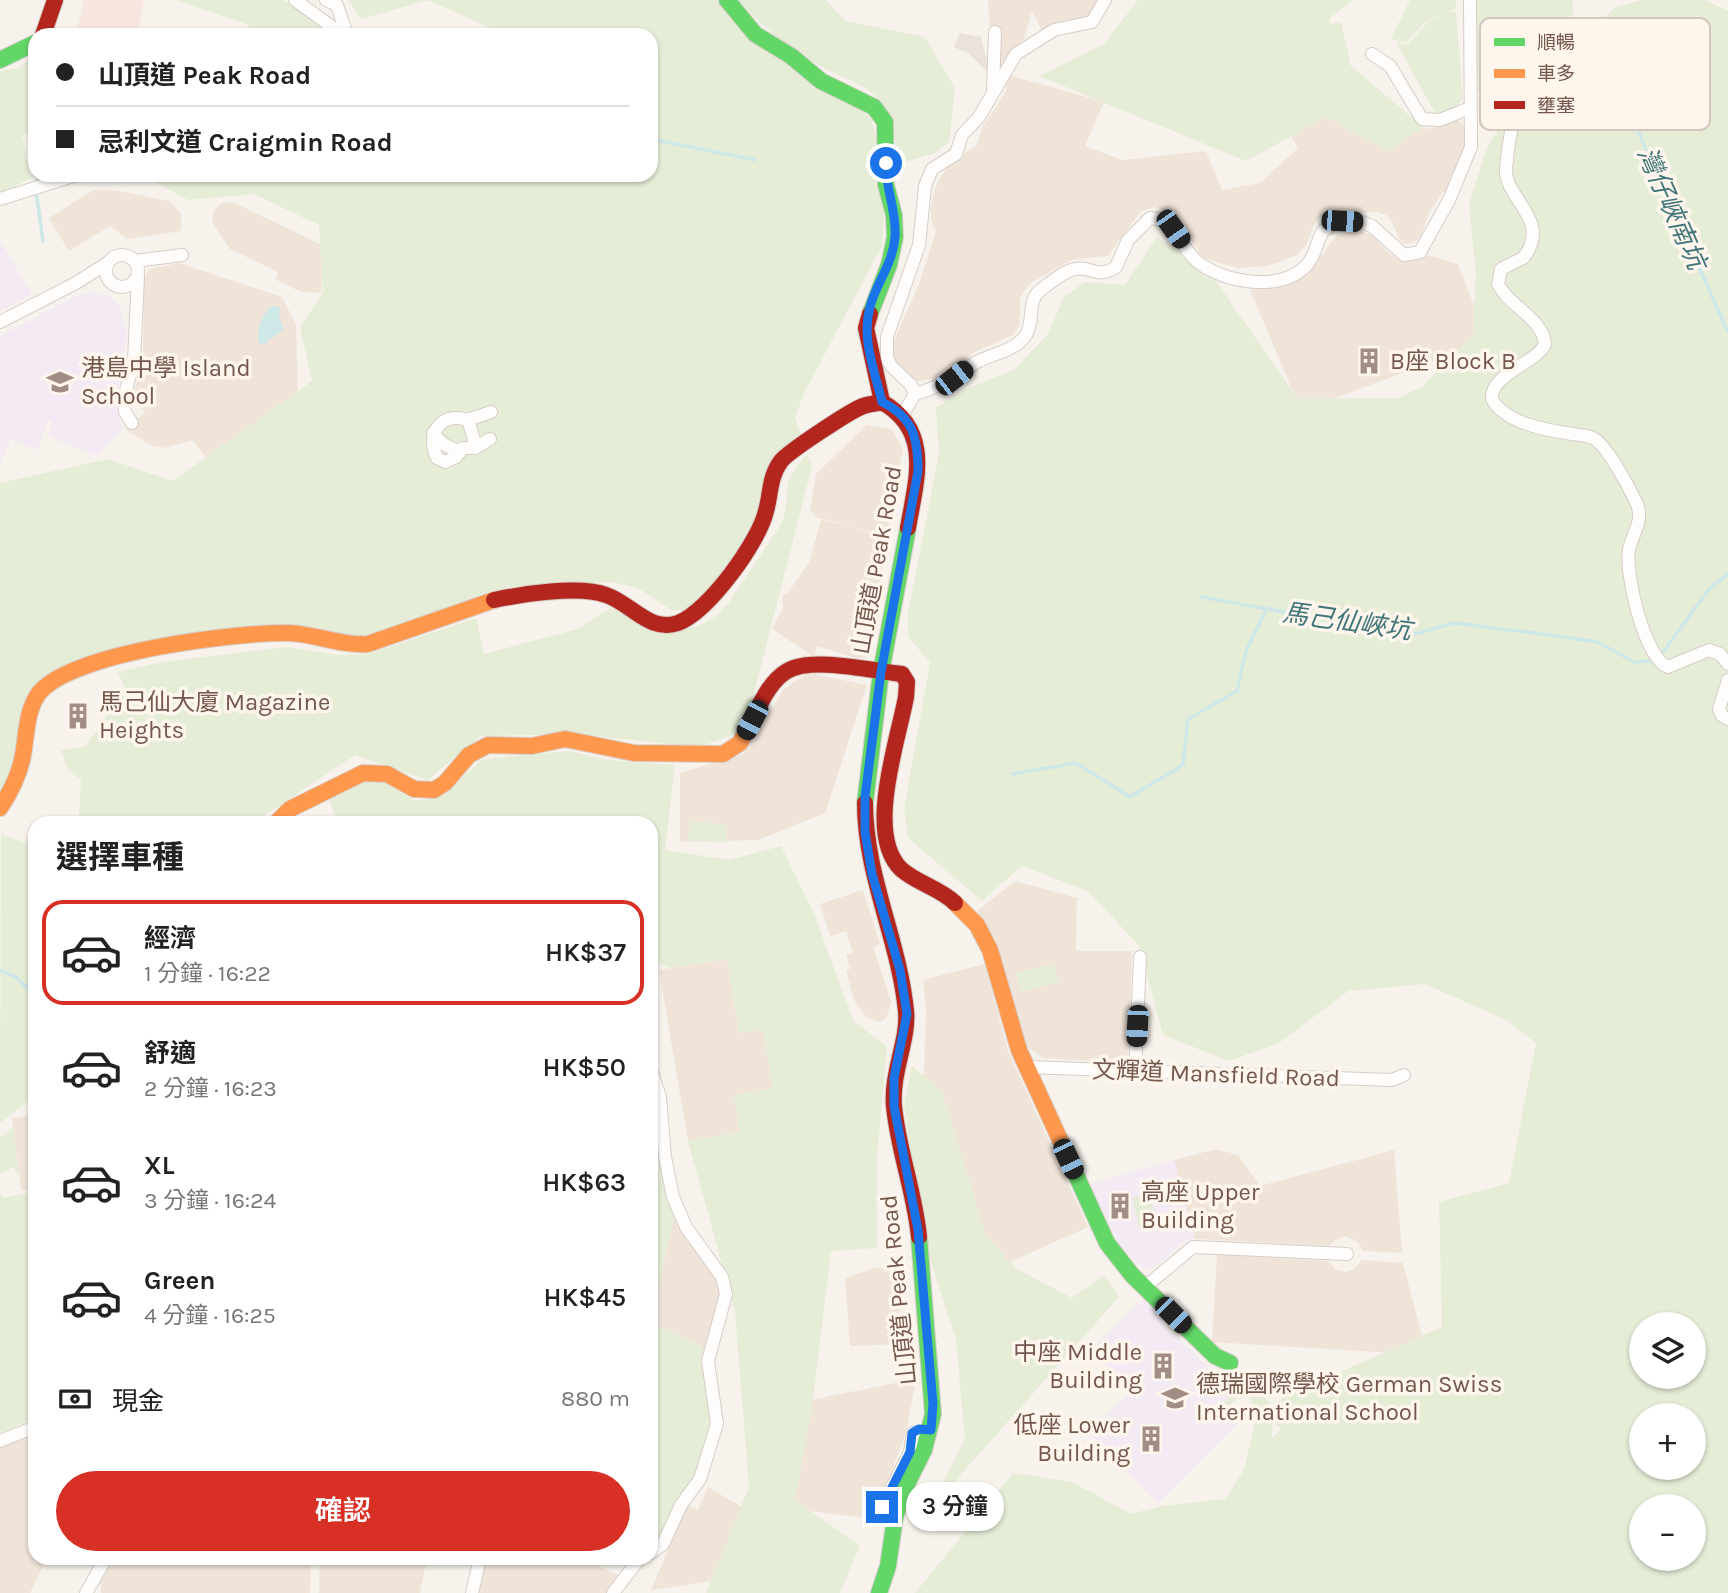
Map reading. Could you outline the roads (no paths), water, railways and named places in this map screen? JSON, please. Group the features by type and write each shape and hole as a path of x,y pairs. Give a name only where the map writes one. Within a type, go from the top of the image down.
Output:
{"main road":[{"path":"45,28 55,0"},
{"path":"727,0 755,34 791,56 817,79 874,107 885,122 886,185 894,215 895,237 892,258 874,296 866,328 882,402"},
{"path":"0,60 28,47"},
{"path":"848,416 870,388 874,368"},
{"path":"0,808 18,773 31,709 38,694 59,678 126,654 163,646 287,633 334,644 368,644 477,604 529,596 598,592 621,601 640,617 654,623 671,625 686,620 710,599 762,524 770,482 778,463 860,407 882,402 903,414"},
{"name":"山頂道 Peak Road","path":"879,1593 897,1512 931,1430 933,1392 918,1230 894,1106 894,1078 907,1014 900,970 872,874 865,832 865,797 881,672 918,471 918,446 914,431 903,414"},
{"path":"283,816 290,809 363,773 387,774 414,789 434,790 445,783 469,755 488,745 532,746 565,739 634,753 723,754 740,743 770,687 788,670 811,664 902,674 907,682 885,809 883,828 887,847 902,870 951,899 977,925 990,950 1013,1035 1026,1067 1103,1235 1117,1258 1215,1356 1230,1363"}],"street":[{"path":"295,0 335,28"},
{"path":"326,0 337,5 343,28"},
{"path":"915,394 911,385 891,366 886,347 919,245 925,186 932,169 956,154 962,135 992,97 1016,54 1054,30 1092,22 1105,0"},
{"path":"903,414 915,394 946,383 971,365 1014,346 1027,333 1031,303 1040,290 1071,270 1082,268 1101,273 1116,267 1128,240 1150,218 1164,220 1199,263 1245,283 1264,283 1298,272 1313,257 1323,231 1342,221 1372,226 1399,253 1415,254 1424,248 1471,147 1469,0"},
{"path":"992,97 995,32"},
{"path":"1372,54 1390,66 1422,118 1440,120 1470,108"},
{"path":"1514,130 1506,170 1510,186 1529,214 1531,239 1523,258 1501,269 1498,284 1508,300 1537,327 1545,344 1539,354 1520,364 1495,386 1492,399 1508,417 1597,441 1616,467 1638,507 1639,522 1629,550 1629,564 1642,629 1650,651 1668,667 1709,650 1720,654 1728,664"},
{"path":"0,199 55,182"},
{"path":"0,322 76,283 122,255 135,261 182,255"},
{"path":"132,423 125,412 124,398 134,360 138,276 135,261"},
{"path":"109,262 107,276 134,301 137,318"},
{"path":"76,283 88,280 118,286 132,284 138,276"},
{"path":"490,439 476,447 466,447 456,457 441,461 434,452 430,432 456,417 468,419 491,412"},
{"path":"468,419 476,447"},
{"path":"1728,680 1719,709 1722,716 1728,719"},
{"path":"1135,1071 1140,957"},
{"name":"文輝道 Mansfield Road","path":"1026,1067 1392,1080 1404,1075"},
{"path":"658,1091 665,1157 673,1197 686,1227 720,1272 726,1294 708,1355 708,1379 718,1421 700,1479 678,1509 663,1544 658,1548"},
{"path":"1145,1287 1193,1247 1347,1254"},
{"path":"882,1507 910,1452 912,1433 919,1429 931,1430"},
{"path":"0,1441 28,1430"},
{"path":"86,1593 102,1565"},
{"path":"472,1593 478,1565"},
{"path":"613,1593 635,1565"}],"water":[{"path":"272,305 280,308 279,317 284,329 263,345 258,342 260,326"}],"waterway":[{"name":"灣仔峽南坑","path":"1638,130 1728,332"},
{"path":"658,140 755,160"},
{"path":"36,191 43,241"},
{"name":"馬己仙峽坑","path":"1660,656 1710,588 1728,574"},
{"name":"馬己仙峽坑","path":"1202,597 1411,635 1455,623 1550,635 1597,642 1635,662 1654,661"},
{"path":"1012,774 1076,763 1130,797 1183,765 1188,719 1237,691 1246,651 1267,608"},
{"path":"0,970 16,977 28,989"}],"place":[{"name":"B座 Block B","path":"1369,361"},
{"name":"港島中學 Island School","path":"60,382"},
{"name":"馬己仙大廈 Magazine Heights","path":"78,716"},
{"name":"高座 Upper Building","path":"1120,1206"},
{"name":"中座 Middle Building","path":"1163,1366"},
{"name":"德瑞國際學校 German Swiss International School","path":"1175,1398"},
{"name":"低座 Lower Building","path":"1151,1439"}]}
